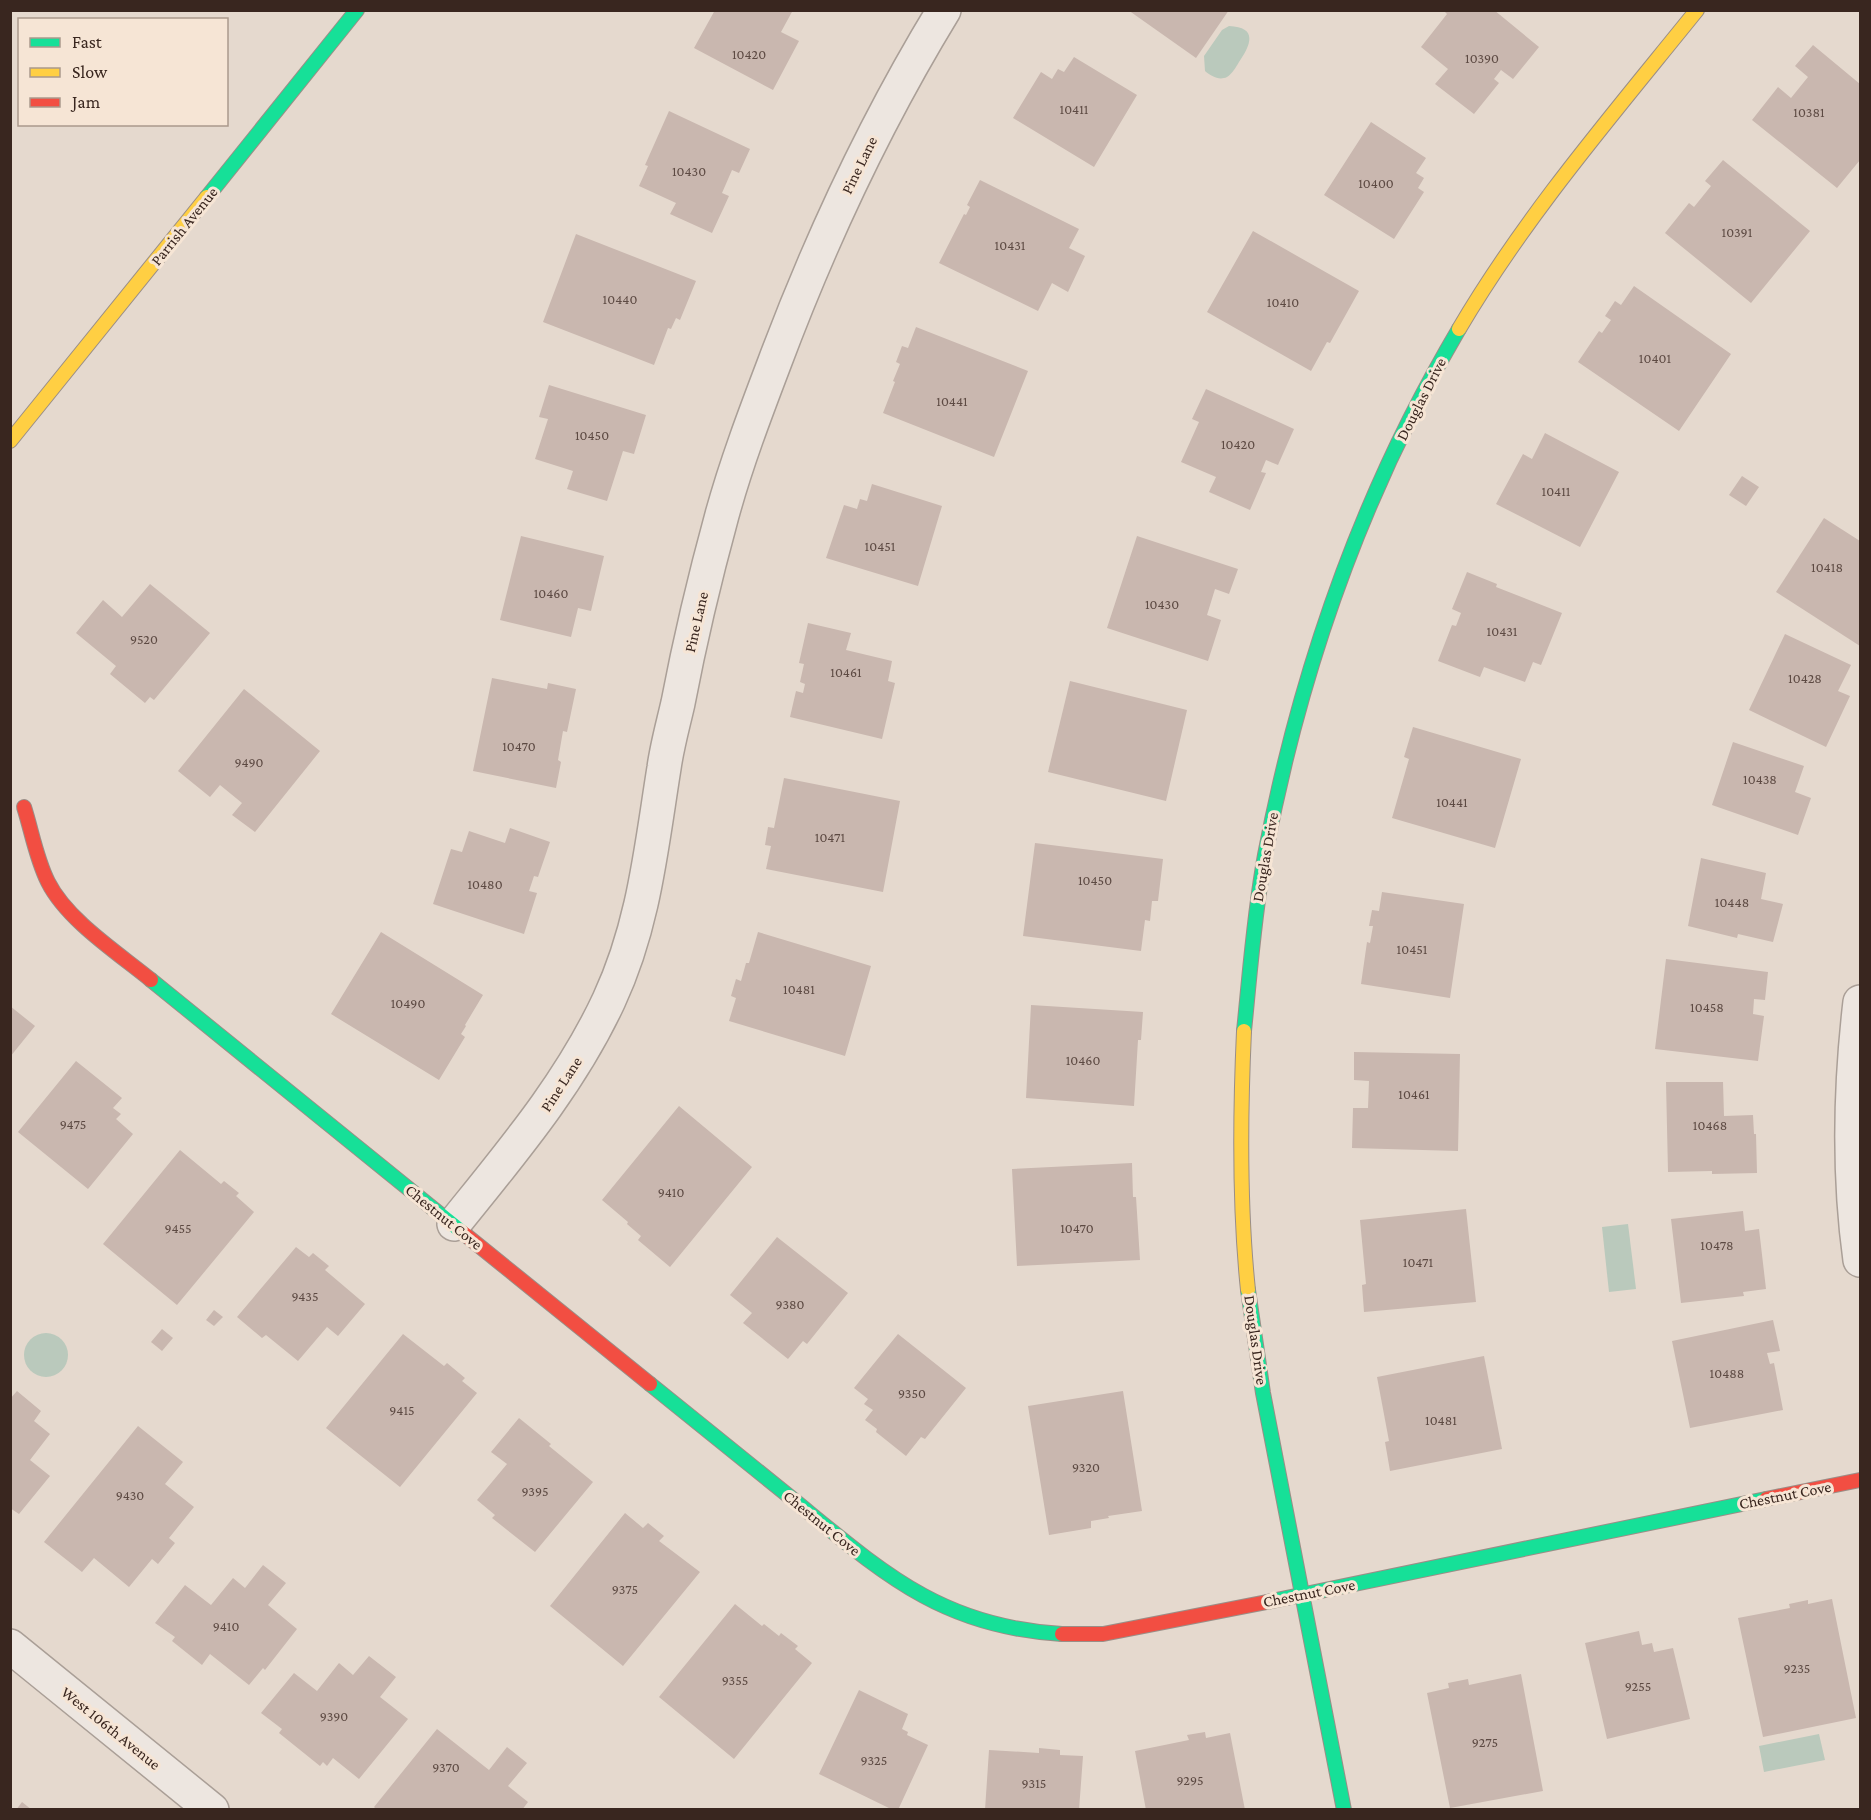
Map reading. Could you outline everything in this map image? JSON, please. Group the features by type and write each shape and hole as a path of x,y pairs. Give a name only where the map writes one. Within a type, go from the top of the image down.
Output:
{"street":[{"name":"Parrish Avenue","path":"10,441 357,10"},
{"name":"Pine Lane","path":"454,1224 547,1107 572,1069 609,1000 623,966 644,898 664,766 690,643 723,513 741,456 785,335 843,196 882,118 944,10"},
{"name":"Douglas Drive","path":"1344,1809 1259,1376 1244,1244 1241,1138 1242,1058 1254,921 1268,833 1307,675 1343,571 1387,466 1438,363 1523,230 1585,148 1698,10"},
{"name":"Chestnut Cove","path":"24,807 49,883 69,911 82,924 866,1559 917,1594 966,1617 1020,1629 1077,1635 1103,1634 1860,1480"},
{"path":"1860,1002 1852,1086 1851,1128 1855,1214 1860,1260"},
{"name":"West 106th Avenue","path":"10,1646 212,1809"}],"shaded area":[{"path":"1229,26 1238,27 1248,33 1249,43 1232,72 1227,77 1218,78 1205,71 1204,56 1222,30"},
{"path":"1628,1224 1636,1289 1609,1292 1602,1227"},
{"path":"46,1333 61,1340 68,1355 61,1370 46,1377 31,1370 24,1355 31,1340"},
{"path":"1819,1734 1825,1760 1764,1772 1759,1746"}],"building":[{"path":"715,10 793,10 781,32 799,41 773,90 694,48"},
{"path":"1128,10 1229,10 1196,58"},
{"path":"1443,10 1494,10 1539,47 1513,79 1501,70 1494,79 1499,83 1474,114 1435,84 1448,69 1421,47 1447,14"},
{"path":"1813,45 1860,84 1860,160 1837,188 1752,120 1778,87 1791,98 1808,77 1795,66"},
{"path":"1074,57 1137,95 1094,167 1013,118 1041,72 1052,79 1058,69 1064,72"},
{"path":"669,111 750,149 739,173 732,170 722,193 729,196 712,233 670,214 676,203 639,186 648,166 645,165"},
{"path":"1371,122 1426,158 1416,173 1424,178 1418,188 1424,192 1394,239 1324,195"},
{"path":"1723,160 1810,231 1751,303 1665,233 1689,203 1694,207 1711,186 1705,181"},
{"path":"980,180 1079,229 1069,248 1085,256 1068,292 1052,283 1038,311 939,263 964,214 966,215 970,207 967,205"},
{"path":"1253,231 1359,291 1330,343 1327,342 1311,371 1207,312"},
{"path":"576,234 696,281 680,320 676,318 671,329 668,328 654,365 543,322"},
{"path":"1634,286 1731,354 1679,431 1578,362 1599,331 1602,333 1611,320 1605,316 1615,301 1621,305"},
{"path":"916,327 1028,371 994,457 883,413 895,382 893,381 900,364 896,362 902,346 908,348"},
{"path":"549,385 646,415 634,454 623,451 607,501 567,489 573,471 535,459 548,419 539,417"},
{"path":"1206,389 1294,429 1278,465 1266,460 1261,472 1266,473 1250,510 1209,492 1216,477 1181,462 1199,422 1192,419"},
{"path":"1545,433 1619,472 1580,547 1496,504 1523,454 1532,459"},
{"path":"1742,476 1759,487 1746,506 1729,495"},
{"path":"872,484 942,506 918,586 826,558 844,505 857,509 860,499 867,501"},
{"path":"1824,518 1860,541 1860,646 1776,592"},
{"path":"521,536 604,556 591,611 578,608 571,637 500,620"},
{"path":"1137,536 1238,569 1229,594 1215,589 1207,615 1221,620 1208,661 1107,628"},
{"path":"1467,572 1497,584 1496,587 1562,613 1541,665 1533,662 1525,682 1484,667 1480,677 1438,661 1452,625 1456,626 1461,613 1452,609"},
{"path":"150,584 210,633 154,700 150,697 145,703 110,674 116,666 76,633 103,600 122,617"},
{"path":"808,623 851,633 846,650 892,661 888,681 895,683 882,739 790,717 796,691 803,693 805,684 800,682 804,664 799,663"},
{"path":"1785,634 1851,665 1838,691 1850,696 1826,747 1749,710"},
{"path":"492,678 547,689 548,683 576,689 567,732 563,731 556,788 473,771"},
{"path":"1070,681 1187,710 1166,801 1048,772"},
{"path":"244,689 320,751 255,832 232,815 242,803 220,785 210,797 178,771"},
{"path":"1413,727 1521,759 1495,848 1392,818 1409,759 1404,757"},
{"path":"1733,742 1804,766 1795,792 1811,798 1798,835 1712,805"},
{"path":"784,778 900,801 883,892 766,869 771,846 765,845 768,827 774,828"},
{"path":"510,828 550,842 538,877 534,876 529,891 537,893 524,934 433,904 451,849 462,852 469,831 505,843"},
{"path":"1035,843 1163,859 1158,901 1152,901 1150,921 1145,920 1141,951 1023,936"},
{"path":"1701,858 1766,873 1761,899 1783,904 1773,942 1738,934 1737,938 1688,926"},
{"path":"1382,892 1464,904 1450,998 1361,984 1367,942 1370,943 1373,926 1369,926 1372,910 1379,911"},
{"path":"381,932 483,995 461,1034 465,1037 439,1080 331,1014"},
{"path":"758,932 871,966 845,1056 729,1021 736,998 731,996 736,979 741,981"},
{"path":"1666,959 1768,972 1765,1000 1754,999 1753,1014 1764,1016 1758,1061 1655,1049"},
{"path":"1031,1005 1143,1012 1141,1040 1138,1040 1134,1106 1026,1098"},
{"path":"10,1006 35,1026 10,1057"},
{"path":"1354,1052 1460,1054 1458,1151 1352,1148 1353,1108 1368,1108 1369,1081 1354,1080"},
{"path":"76,1061 122,1098 113,1108 121,1114 116,1119 133,1134 88,1189 18,1132"},
{"path":"1666,1082 1723,1082 1724,1116 1753,1115 1757,1173 1668,1172"},
{"path":"679,1106 752,1167 670,1267 638,1240 641,1236 602,1200"},
{"path":"180,1150 221,1184 224,1181 239,1193 236,1196 254,1212 177,1305 103,1244"},
{"path":"1132,1163 1140,1260 1017,1266 1012,1169"},
{"path":"1466,1209 1476,1302 1364,1312 1362,1285 1366,1284 1360,1220"},
{"path":"1743,1211 1745,1231 1759,1229 1766,1289 1743,1292 1744,1296 1681,1303 1671,1219"},
{"path":"777,1237 848,1293 807,1344 803,1341 788,1359 743,1323 752,1313 730,1295"},
{"path":"296,1247 309,1257 313,1253 329,1266 325,1270 365,1304 338,1336 327,1327 298,1361 266,1335 262,1338 237,1317"},
{"path":"214,1310 223,1317 214,1326 206,1320"},
{"path":"1773,1320 1780,1351 1767,1353 1770,1364 1774,1363 1783,1410 1690,1428 1672,1341"},
{"path":"162,1329 173,1338 162,1351 151,1342"},
{"path":"403,1334 444,1366 447,1363 465,1378 462,1381 477,1393 400,1487 326,1428"},
{"path":"898,1334 966,1388 925,1439 921,1437 906,1456 865,1420 873,1410 864,1404 868,1399 854,1388"},
{"path":"1484,1356 1502,1449 1390,1471 1385,1442 1389,1441 1377,1377"},
{"path":"17,1391 41,1411 34,1421 50,1434 30,1460 50,1476 19,1514 10,1508 10,1399"},
{"path":"1123,1391 1142,1511 1091,1521 1091,1528 1049,1535 1028,1406"},
{"path":"519,1418 593,1482 535,1552 492,1518 495,1515 477,1500 507,1464 491,1452"},
{"path":"138,1426 183,1462 165,1484 194,1507 169,1538 175,1543 158,1564 152,1559 129,1587 94,1558 82,1572 44,1542"},
{"path":"625,1513 643,1528 648,1523 664,1536 659,1541 700,1572 623,1666 550,1606"},
{"path":"263,1565 286,1583 268,1605 297,1629 265,1670 263,1668 249,1685 210,1654 202,1665 172,1641 175,1637 155,1623 185,1585 211,1605 233,1578 245,1588"},
{"path":"1832,1599 1856,1718 1763,1737 1738,1618 1790,1608 1789,1604 1808,1600 1808,1604"},
{"path":"735,1604 762,1626 764,1624 779,1636 781,1633 798,1646 795,1649 812,1663 734,1759 659,1697"},
{"path":"1639,1631 1642,1645 1652,1643 1654,1652 1673,1648 1690,1719 1607,1739 1585,1643"},
{"path":"369,1656 396,1677 380,1697 408,1719 359,1779 333,1758 327,1766 323,1762 320,1766 279,1733 282,1729 261,1713 294,1673 317,1691 339,1663 353,1675"},
{"path":"1521,1674 1543,1791 1450,1808 1427,1693 1449,1688 1448,1683 1468,1679 1469,1685"},
{"path":"859,1690 908,1714 902,1729 908,1732 907,1735 928,1745 898,1810 893,1810 819,1774"},
{"path":"437,1729 489,1770 507,1747 527,1763 508,1786 528,1802 522,1810 377,1810 374,1807"},
{"path":"1205,1732 1206,1738 1230,1733 1245,1810 1146,1810 1135,1751 1189,1740 1187,1735"},
{"path":"1039,1748 1060,1750 1060,1755 1083,1756 1079,1810 985,1810 989,1750 1039,1753"},
{"path":"22,1802 32,1810 16,1810"}],"traffic: fast":[{"path":"207,197 357,10"},
{"path":"1244,1031 1255,921 1265,855 1279,786 1316,650 1339,584 1393,454 1459,329"},
{"path":"151,980 462,1232"},
{"path":"1248,1290 1263,1393 1344,1810"},
{"path":"650,1384 857,1551 916,1592 948,1608 982,1620 1020,1629 1062,1634"},
{"path":"1267,1602 1766,1499"}],"traffic: slow":[{"path":"1459,329 1542,205 1697,10"},
{"path":"10,441 207,197"},
{"path":"1244,1031 1241,1161 1248,1290"}],"traffic: jam":[{"path":"24,807 40,864 48,882 67,910 94,935 151,980"},
{"path":"462,1232 650,1384"},
{"path":"1766,1499 1860,1480"},
{"path":"1062,1634 1103,1634 1267,1602"}]}
